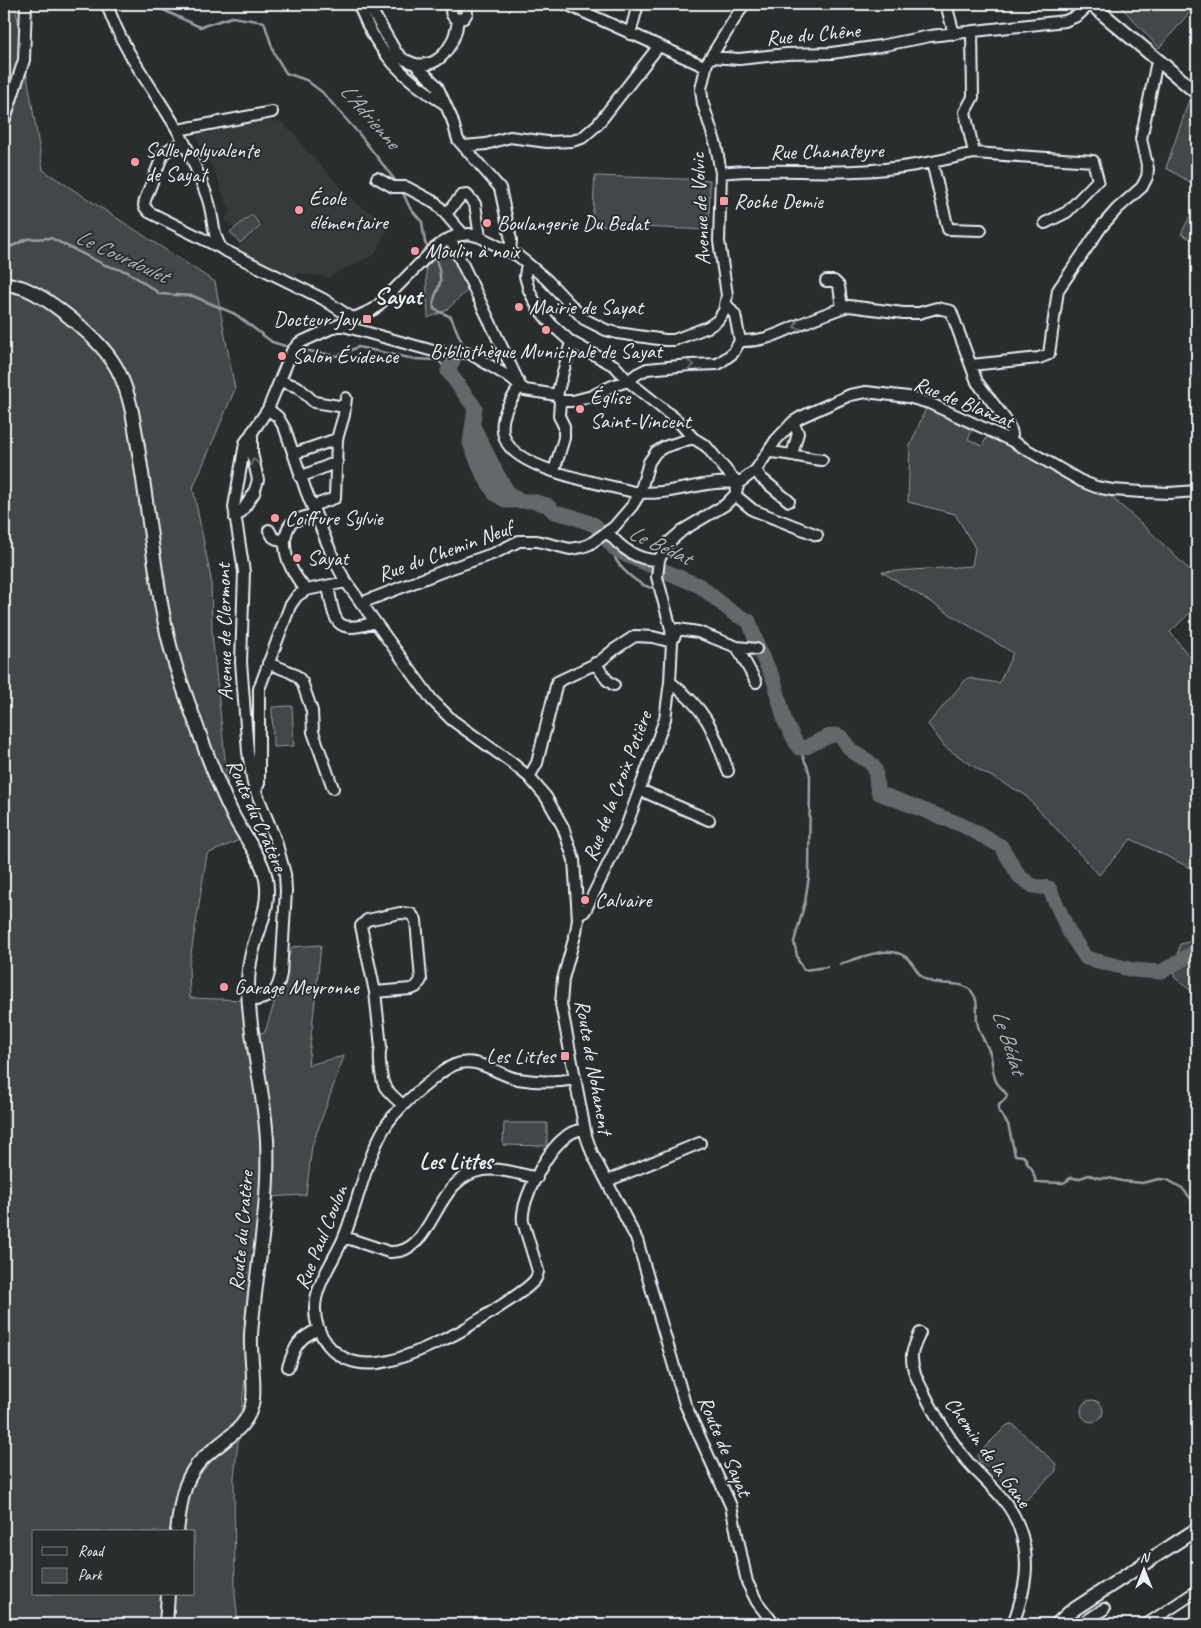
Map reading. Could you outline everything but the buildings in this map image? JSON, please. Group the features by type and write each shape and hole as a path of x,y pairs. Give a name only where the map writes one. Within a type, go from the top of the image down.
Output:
{"main road":[{"path":"1090,4 1197,93"},
{"name":"Route du Cratère","path":"4,283 30,291 62,312 89,335 114,363 129,396 159,594 170,648 179,678 227,802 260,862 265,875 267,900 251,955 248,979 248,1001 264,1115 268,1168 265,1220 252,1334 252,1401 250,1413 240,1428 207,1455 194,1470 184,1493 177,1530"},
{"path":"1046,1624 1070,1612 1197,1529"},
{"path":"166,1624 168,1596"},
{"path":"1057,1624 1070,1612"}],"street":[{"path":"4,122 24,60 26,4"},
{"path":"107,4 118,32 184,142 208,198 216,237 222,249"},
{"path":"445,104 421,90 385,56 367,26 361,10 366,4 396,52 403,59 415,64 434,82 442,94 456,135 500,188 511,240 510,252"},
{"path":"566,4 706,67"},
{"path":"630,34 638,4"},
{"name":"Avenue de Volvic","path":"727,305 728,295 719,241 721,173 716,145 701,89 706,67 744,4"},
{"path":"946,4 954,34"},
{"name":"Rue du Chêne","path":"712,56 739,59 786,54 832,53 930,36 1065,21 1077,16 1090,4"},
{"path":"415,64 429,63 446,53 455,37 458,19 452,15 460,5"},
{"path":"972,31 973,97 965,112 974,153"},
{"path":"464,146 486,144 510,136 547,142 572,141 582,138 598,124 658,47"},
{"path":"971,365 1039,358 1049,354 1057,296 1061,286 1102,226 1142,187 1147,177 1148,171 1141,139 1156,66 1160,61"},
{"path":"4,110 13,94"},
{"path":"178,130 272,112"},
{"path":"184,142 163,154 144,200 146,210 156,217 322,299 349,316 356,318"},
{"name":"Rue Chanateyre","path":"721,173 750,170 857,171 894,169 974,153 1093,161 1098,180 1067,212 1045,223"},
{"path":"932,162 948,229 981,230"},
{"path":"377,178 393,187 406,187 436,203 463,234"},
{"path":"446,214 461,196 467,195 475,204 480,237"},
{"name":"Avenue de Clermont","path":"248,1001 267,998 273,994 279,985 286,891 282,860 256,792 248,752 241,685 244,572 235,518 234,499 243,447 268,409 292,352 299,343 368,313 379,305 438,246 450,238 463,234 480,237 527,263"},
{"path":"450,238 520,386"},
{"path":"527,263 546,279 584,319 606,330 617,333 665,340 682,338 717,321 722,316 727,305"},
{"path":"527,263 525,276 534,302 552,325 570,342 615,366 628,381 678,421 693,438 706,446 739,484"},
{"path":"826,281 834,281 839,286 842,308"},
{"path":"340,325 436,352 469,353 509,377 525,390 559,398 583,399 628,381 636,374 647,369 718,364 733,353 740,341 734,315 727,305"},
{"path":"740,341 755,342 772,337 801,323 849,306 904,313 919,313 936,308 951,310 977,382 1010,427 1012,435 1010,440"},
{"path":"554,471 564,438 559,398 570,342"},
{"path":"280,382 298,387 314,402 346,402 337,439 335,498 292,523 286,532 285,543 288,562 297,579 306,590"},
{"path":"520,386 504,414 503,430 505,440 511,449 530,462 554,471 640,493 664,492 726,482 739,484"},
{"name":"Rue de Blanzat","path":"739,484 756,470 776,440 792,422 850,395 860,392 872,392 908,397 929,403 1010,440 1081,481 1096,487 1112,490 1151,492 1197,491"},
{"name":"Route de Nohanent","path":"268,409 282,423 300,478 334,560 346,582 424,691 452,720 529,777 551,805 568,839 575,869 578,913 576,932 561,992 584,1129 592,1153 636,1240 648,1277"},
{"path":"792,422 798,433 792,455"},
{"path":"235,518 254,493 258,480 252,453 252,432"},
{"path":"693,438 664,447 654,454 649,462 640,493 622,518 605,534 627,551 658,566 668,543 683,530 725,505 736,495 739,484"},
{"path":"293,454 337,439"},
{"path":"768,452 822,460"},
{"path":"300,478 337,462"},
{"path":"756,470 761,478 789,501"},
{"path":"736,495 753,510 817,535"},
{"path":"269,530 273,537 285,543"},
{"name":"Rue du Chemin Neuf","path":"361,603 479,559 519,541 530,540 570,548 582,547 605,534"},
{"name":"Rue de la Croix Potière","path":"578,913 584,912 586,909 618,848 665,719 670,682 672,642 658,566"},
{"path":"256,792 259,783 259,689 290,606 297,596 306,590 346,582"},
{"path":"328,586 334,614 342,626 358,627 375,622"},
{"path":"667,617 671,624 678,629 698,632 737,647 756,649"},
{"path":"529,777 537,763 557,682 596,663 635,636 653,637 672,642 678,629"},
{"path":"737,647 756,682"},
{"path":"268,663 288,671 302,682 312,711 313,732 333,788"},
{"path":"596,663 607,680 614,685"},
{"path":"670,682 696,704 708,720 716,735 728,772"},
{"path":"640,790 709,820"},
{"path":"375,992 411,989 416,987 421,980 416,920 411,914 400,913 367,920 361,926 375,992 381,1047 379,1060 383,1081 386,1088 403,1105"},
{"name":"Rue Paul Coulon","path":"575,1079 559,1081 521,1079 507,1076 480,1063 462,1062 448,1068 403,1105 388,1123 378,1141 344,1237 316,1294 314,1310 319,1329 331,1348 345,1358 360,1364 384,1363 420,1350 460,1332 526,1288 536,1279 538,1271 522,1214 524,1204 556,1146 569,1134 584,1129"},
{"path":"607,1181 700,1143"},
{"path":"344,1237 389,1252 404,1251 418,1240 450,1189 462,1178 482,1170 494,1170 537,1178"},
{"name":"Route de Sayat","path":"648,1277 685,1404 731,1506 741,1560 749,1588 774,1624"},
{"path":"288,1367 300,1340 319,1329"},
{"name":"Chemin de la Gane","path":"920,1333 912,1352 912,1360 915,1374 935,1415 967,1461 1007,1503 1019,1527 1025,1553 1026,1577 1023,1596 1013,1624"},
{"path":"1147,1624 1197,1591"},
{"path":"1082,1624 1104,1609"}],"shaded area":[{"name":"École élémentaire","path":"269,118 271,122 276,120 285,124 286,128 295,133 301,144 355,203 390,224 375,254 329,277 298,273 296,278 237,248 264,225 252,212 235,227 225,221 231,209 225,201 216,174 207,157 210,156 209,154 206,155 205,145 201,147 196,135 206,131 207,134 220,128 225,129 239,123"}],"green space":[{"path":"4,4 15,4 43,170 215,282 235,389 193,488 211,579 212,634 230,807 244,838 207,854 189,966 190,998 245,1000 245,1036 265,1032 292,947 321,945 308,1065 344,1056 312,1146 306,1195 265,1197 234,1478 235,1593 238,1624 4,1624"},
{"path":"1123,4 1197,4 1159,48 1121,7"},
{"path":"1190,97 1197,103 1197,186 1166,168"},
{"path":"595,176 710,180 709,230 592,225"},
{"path":"1197,202 1197,242 1181,234"},
{"path":"252,214 261,226 240,243 230,232"},
{"path":"442,253 452,256 468,290 445,311 428,318 426,267"},
{"path":"926,408 972,430 968,439 982,446 987,437 1015,447 1078,486 1108,494 1197,577 1197,606 1170,632 1197,666 1197,871 1131,839 1099,875 1024,794 979,770 945,747 928,724 967,678 999,683 1013,653 882,572 972,566 975,548 955,514 908,502 910,446"},
{"path":"292,706 294,746 273,747 272,707"},
{"path":"1197,940 1197,992 1190,990 1174,977 1180,944"},
{"path":"504,1123 547,1123 547,1146 503,1145"},
{"path":"1092,1400 1100,1403 1103,1411 1100,1419 1092,1422 1084,1419 1081,1411 1084,1403"},
{"path":"1011,1424 1056,1464 1056,1471 1025,1501 979,1461 978,1456 1007,1425"}],"waterway":[{"name":"L'Adrienne","path":"161,9 200,27 232,17 264,22 274,53 286,73 306,80 322,92 360,135 398,184"},
{"name":"L'Adrienne","path":"402,191 410,208 422,222 425,243 430,250"},
{"name":"Le Courdoulet","path":"4,250 27,239 51,238 105,265 128,272 160,294 193,296 235,314 272,342 292,348"},
{"name":"L'Adrienne","path":"433,255 440,279 434,300 434,309 451,317 462,343"},
{"name":"Le Courdoulet","path":"298,349 337,356 358,347 414,359 438,360 448,371"},
{"name":"Le Bédat","path":"453,361 448,371 475,408 470,443 483,474 495,494 507,501 532,501 547,505 554,512 595,525 614,548 626,555 700,586 733,613 749,621 759,650 774,680 785,722 799,748 802,748"},
{"path":"473,426 509,494 519,500"},
{"path":"614,548 616,560 628,574 645,586 656,588"},
{"name":"Le Bédat","path":"806,747 828,736 838,735 851,750 868,761 873,767 879,793 962,825 1001,846 1019,876 1033,886 1049,888 1069,932 1086,958 1133,970 1161,972 1197,951"},
{"path":"799,748 810,776 809,876 805,902 794,942 798,960 804,970 827,967"},
{"name":"Le Bédat","path":"840,964 877,953 896,953 904,956 911,962 921,976 927,980 964,986 972,992 976,1002 980,1033 990,1053 995,1080 1007,1095 999,1105 999,1112 1008,1124 1015,1155 1023,1156 1026,1159 1032,1169 1036,1182 1063,1183 1071,1177 1077,1179 1089,1175 1142,1183 1159,1179 1168,1180 1182,1188 1197,1203"}],"place":[{"name":"Salle polyvalente de Sayat","path":"135,162"},
{"name":"Roche Demie","path":"724,201"},
{"name":"École élémentaire","path":"299,210"},
{"name":"Boulangerie Du Bedat","path":"487,223"},
{"name":"Moulin à noix","path":"415,251"},
{"name":"Mairie de Sayat","path":"519,307"},
{"name":"Docteur Jay","path":"367,319"},
{"name":"Bibliothèque Municipale de Sayat","path":"546,330"},
{"name":"Salon Évidence","path":"282,356"},
{"name":"Église Saint-Vincent","path":"580,409"},
{"name":"Coiffure Sylvie","path":"275,518"},
{"name":"Sayat","path":"297,558"},
{"name":"Calvaire","path":"585,900"},
{"name":"Garage Meyronne","path":"224,987"},
{"name":"Les Littes","path":"565,1056"}],"district":[{"name":"Sayat","path":"398,296"},
{"name":"Les Littes","path":"456,1162"}]}
